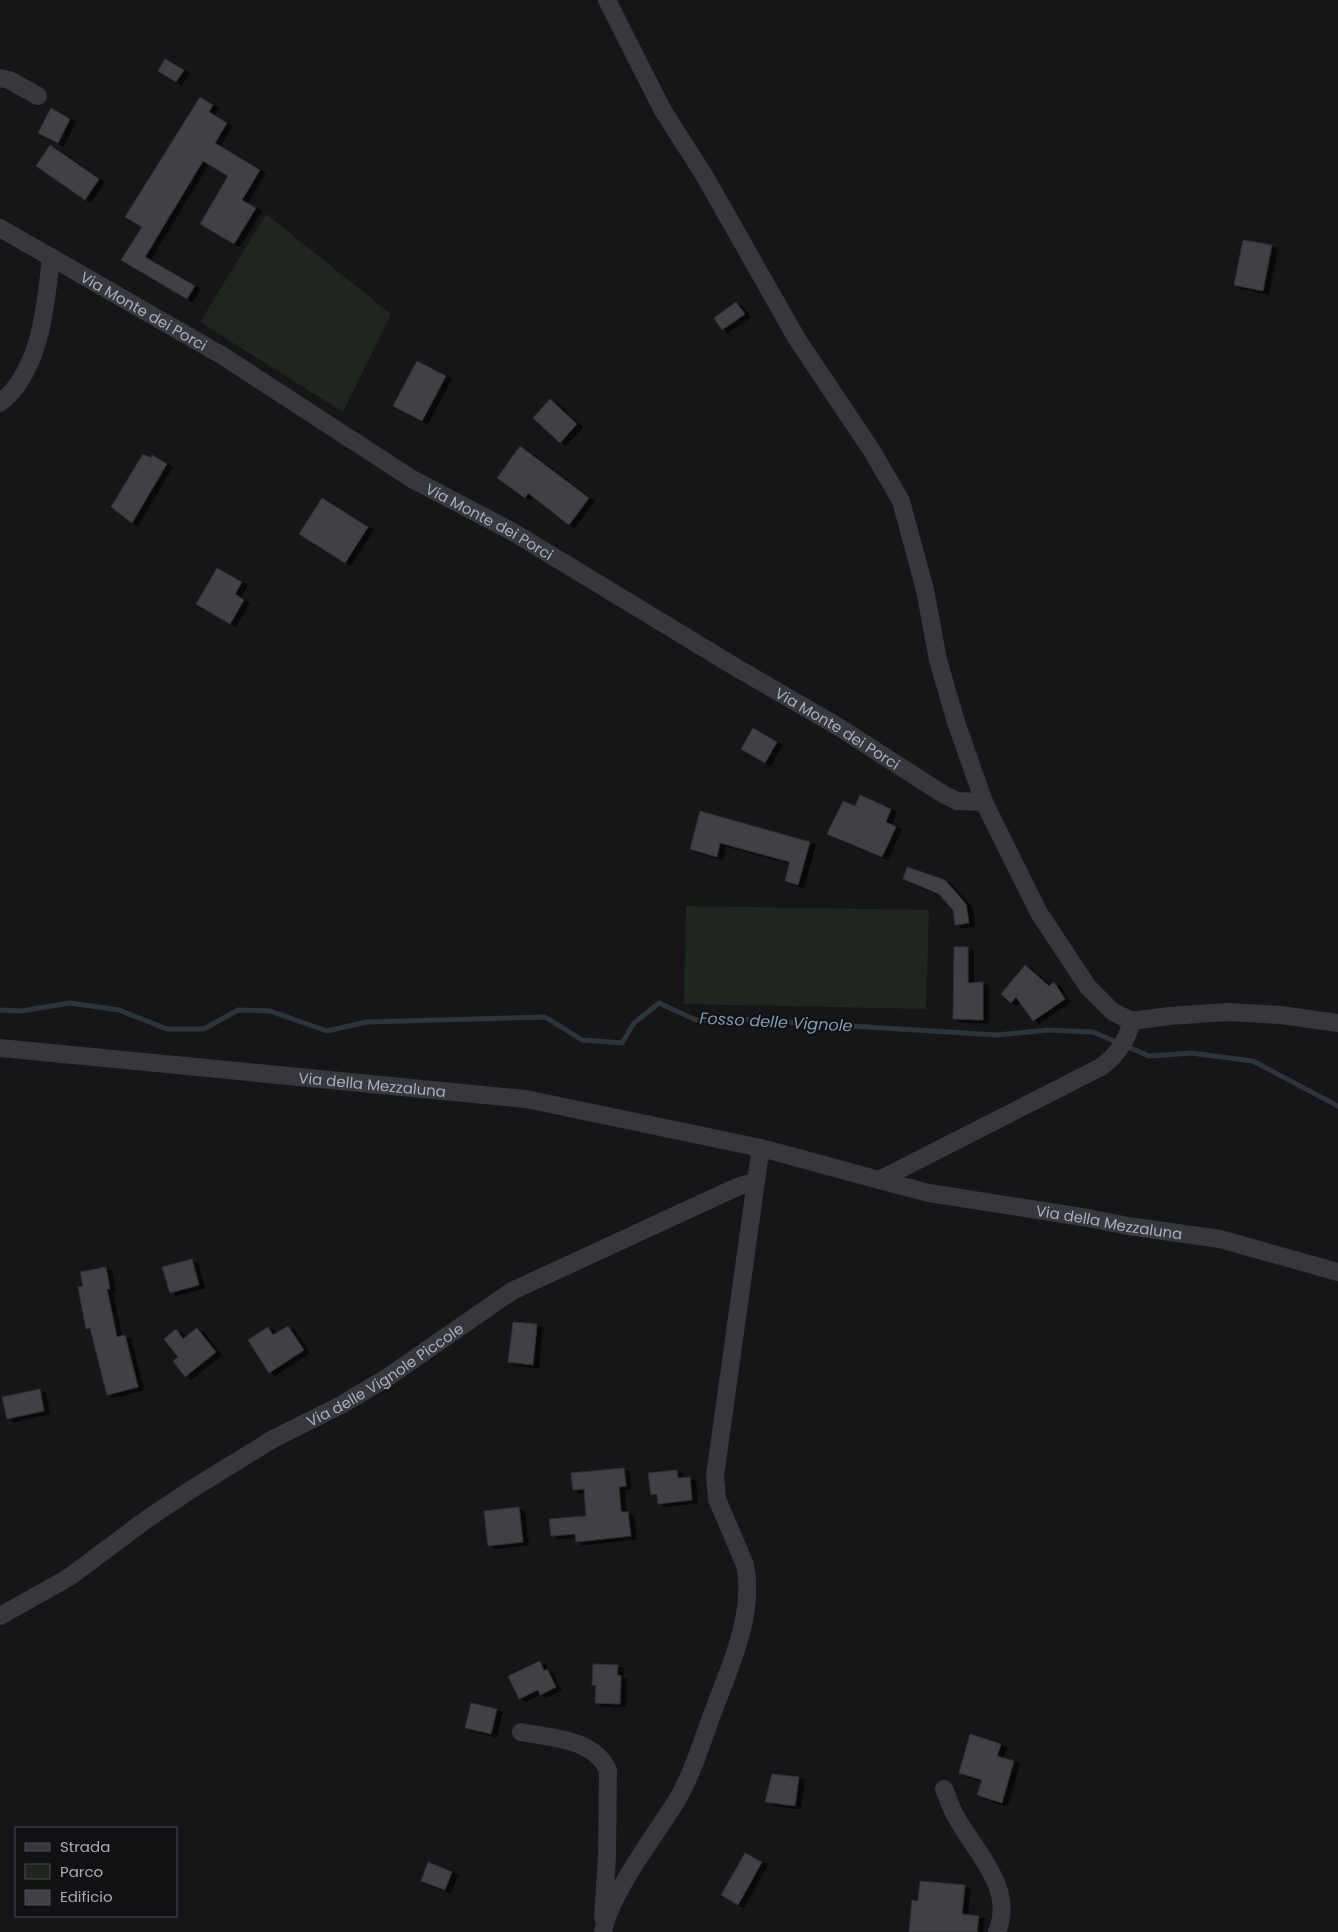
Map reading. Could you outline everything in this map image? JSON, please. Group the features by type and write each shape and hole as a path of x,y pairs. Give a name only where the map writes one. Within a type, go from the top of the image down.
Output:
{"street":[{"path":"607,0 662,108 704,175 797,339 872,451 901,501 925,590 938,660 956,722 984,802 1039,913 1088,987 1113,1012 1132,1021 1169,1016 1228,1012 1281,1015 1338,1023"},
{"path":"0,78 38,96"},
{"name":"Via Monte dei Porci","path":"0,228 223,356 432,490 514,532 732,665 801,703 890,758 943,794 957,800 984,802"},
{"path":"0,403 14,390 30,362 46,297 51,257"},
{"path":"879,1180 1101,1067 1114,1058 1127,1040 1132,1021"},
{"name":"Via della Mezzaluna","path":"0,1048 526,1099 761,1148 929,1193 1128,1226 1220,1239 1338,1272"},
{"path":"602,1932 612,1906 677,1799 692,1769 737,1647 743,1622 747,1589 746,1570 718,1499 715,1476 761,1148"},
{"name":"Via delle Vignole Piccole","path":"0,1616 68,1578 147,1519 278,1436 336,1408 388,1377 512,1291 737,1187 756,1182"},
{"path":"521,1732 584,1746 601,1758 608,1770 607,1856 602,1932"},
{"path":"944,1789 956,1816 974,1843 1000,1893 1003,1909 997,1932"}],"green space":[{"path":"266,214 391,314 343,412 200,322"},
{"path":"686,906 929,910 926,1009 684,1004"}],"building":[{"path":"165,59 184,70 176,82 158,71"},
{"path":"200,97 213,105 209,112 227,123 215,143 260,170 242,200 256,208 234,244 200,224 228,176 203,161 145,257 195,286 187,299 121,260 142,227 125,217"},
{"path":"51,108 70,119 58,143 38,133"},
{"path":"50,145 99,179 85,200 36,166"},
{"path":"1243,240 1272,245 1263,291 1234,285"},
{"path":"736,302 745,314 722,330 714,318"},
{"path":"417,361 446,376 422,421 393,406"},
{"path":"550,399 577,424 560,443 533,418"},
{"path":"520,446 589,498 569,525 528,493 525,498 497,478"},
{"path":"143,454 151,458 152,455 167,464 132,523 111,507"},
{"path":"322,498 368,527 345,563 299,534"},
{"path":"217,568 242,582 235,594 244,600 230,624 196,604"},
{"path":"753,728 777,742 765,763 741,749"},
{"path":"860,795 891,809 886,822 896,827 882,857 827,834 843,801 855,806"},
{"path":"700,811 810,842 798,885 785,881 790,862 720,843 717,857 690,849"},
{"path":"907,867 945,880 966,904 969,923 955,925 953,910 939,894 903,879"},
{"path":"954,947 968,947 968,983 983,982 983,1020 953,1019"},
{"path":"1025,965 1049,986 1054,982 1065,999 1033,1021 1016,997 1011,1003 1001,994"},
{"path":"192,1259 199,1285 170,1293 162,1267"},
{"path":"106,1267 110,1289 107,1289 117,1337 125,1335 138,1387 107,1395 90,1328 86,1329 78,1287 83,1286 80,1272"},
{"path":"513,1322 537,1324 533,1365 508,1362"},
{"path":"288,1326 304,1350 269,1373 248,1340 268,1327 273,1335"},
{"path":"197,1328 216,1352 185,1377 173,1361 178,1357 164,1339 176,1329 183,1339"},
{"path":"40,1389 44,1411 7,1419 2,1397"},
{"path":"624,1468 626,1486 619,1487 621,1512 628,1512 631,1536 576,1542 575,1534 551,1536 549,1519 586,1516 584,1489 573,1490 571,1473"},
{"path":"677,1470 678,1478 690,1477 692,1500 658,1504 657,1494 651,1495 648,1473"},
{"path":"519,1507 523,1542 488,1546 484,1511"},
{"path":"540,1661 544,1671 547,1669 556,1687 540,1695 538,1690 519,1699 508,1676"},
{"path":"593,1664 618,1665 617,1675 621,1676 620,1704 595,1703 596,1685 592,1685"},
{"path":"471,1703 497,1709 491,1734 465,1728"},
{"path":"970,1734 1001,1744 997,1756 1014,1761 1002,1803 977,1795 982,1780 959,1773"},
{"path":"772,1774 799,1777 795,1806 765,1802"},
{"path":"745,1853 762,1862 738,1905 721,1895"},
{"path":"428,1862 452,1872 445,1890 421,1881"},
{"path":"920,1881 965,1885 962,1914 979,1916 977,1932 909,1932 912,1900 918,1901"}],"waterway":[{"name":"Fosso delle Vignole","path":"0,1010 21,1011 70,1003 119,1010 167,1029 204,1029 238,1010 270,1011 327,1031 367,1022 545,1017 582,1040 622,1043 634,1023 659,1003 696,1020 739,1019 997,1035 1048,1030 1093,1032 1149,1056 1191,1053 1253,1061 1338,1106"}]}
